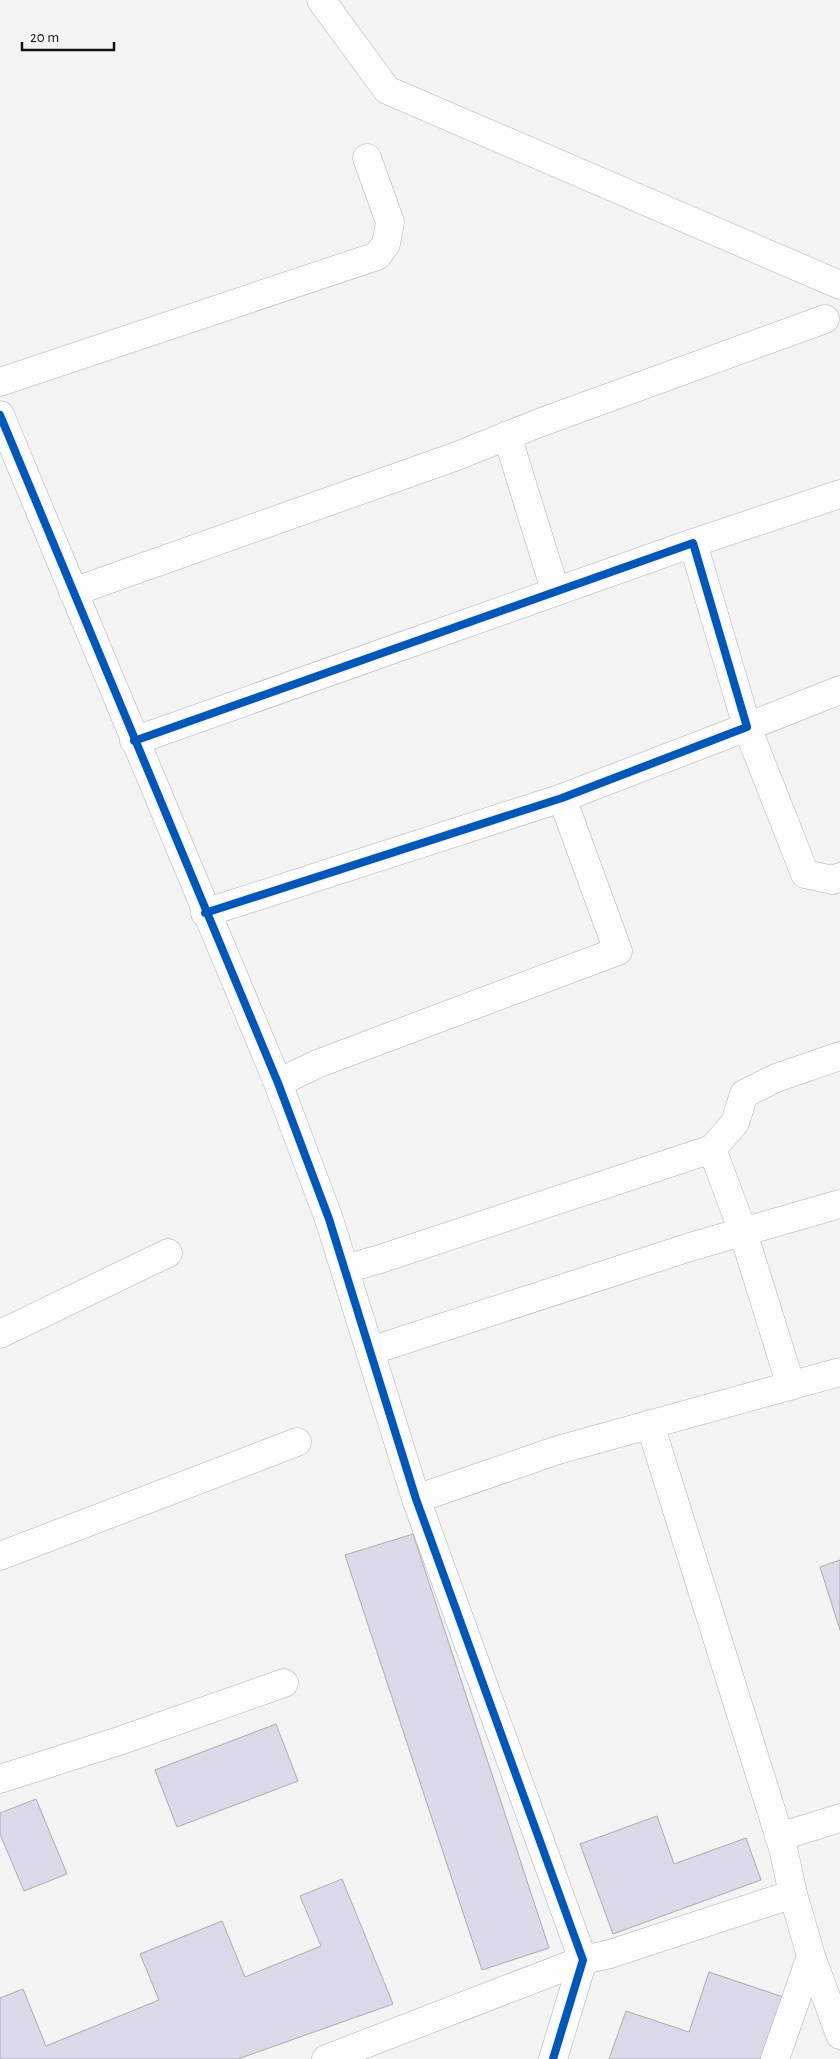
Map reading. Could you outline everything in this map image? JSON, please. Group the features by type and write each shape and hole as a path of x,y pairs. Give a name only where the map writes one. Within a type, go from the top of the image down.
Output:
{"street":[{"path":"321,0 387,90 840,285"},
{"path":"0,382 377,256 386,244 390,222 367,158"},
{"path":"72,592 457,456 728,353 825,319"},
{"path":"0,415 205,913 278,1083 329,1219 416,1498 584,1960 553,2059"},
{"path":"507,436 555,590"},
{"path":"134,741 555,590 840,494"},
{"path":"693,543 747,727 805,874 833,880 840,877"},
{"path":"205,913 562,798 840,690"},
{"path":"278,1083 318,1064 618,951 562,798"},
{"path":"345,1269 712,1149 735,1123 744,1094 776,1078 840,1056"},
{"path":"712,1149 743,1232 790,1386"},
{"path":"370,1351 690,1247 840,1204"},
{"path":"0,1334 168,1253"},
{"path":"416,1498 558,1450 840,1372"},
{"path":"650,1424 779,1837 811,1956 840,2034"},
{"path":"0,1556 297,1442"},
{"path":"0,1780 122,1740 284,1683"},
{"path":"779,1837 840,1818"},
{"path":"326,2059 584,1960 610,1954 793,1894"},
{"path":"775,2059 811,1956"}],"building":[{"path":"413,1534 549,1948 482,1970 345,1555"},
{"path":"840,1560 840,1630 820,1567"},
{"path":"276,1724 298,1781 177,1827 155,1770"},
{"path":"36,1799 67,1874 24,1891 0,1834 0,1813"},
{"path":"657,1816 674,1864 746,1838 761,1880 613,1934 580,1844"},
{"path":"342,1879 393,2004 238,2059 0,2059 0,1998 23,1989 46,2046 159,2000 140,1954 222,1921 245,1977 321,1946 300,1896"},
{"path":"709,1972 786,1998 765,2059 609,2059 626,2011 689,2032"}],"cycle path":[{"path":"0,415 278,1083 329,1219 416,1499 583,1960 553,2059"},
{"path":"134,741 693,543 747,727 562,798 205,913"}]}
